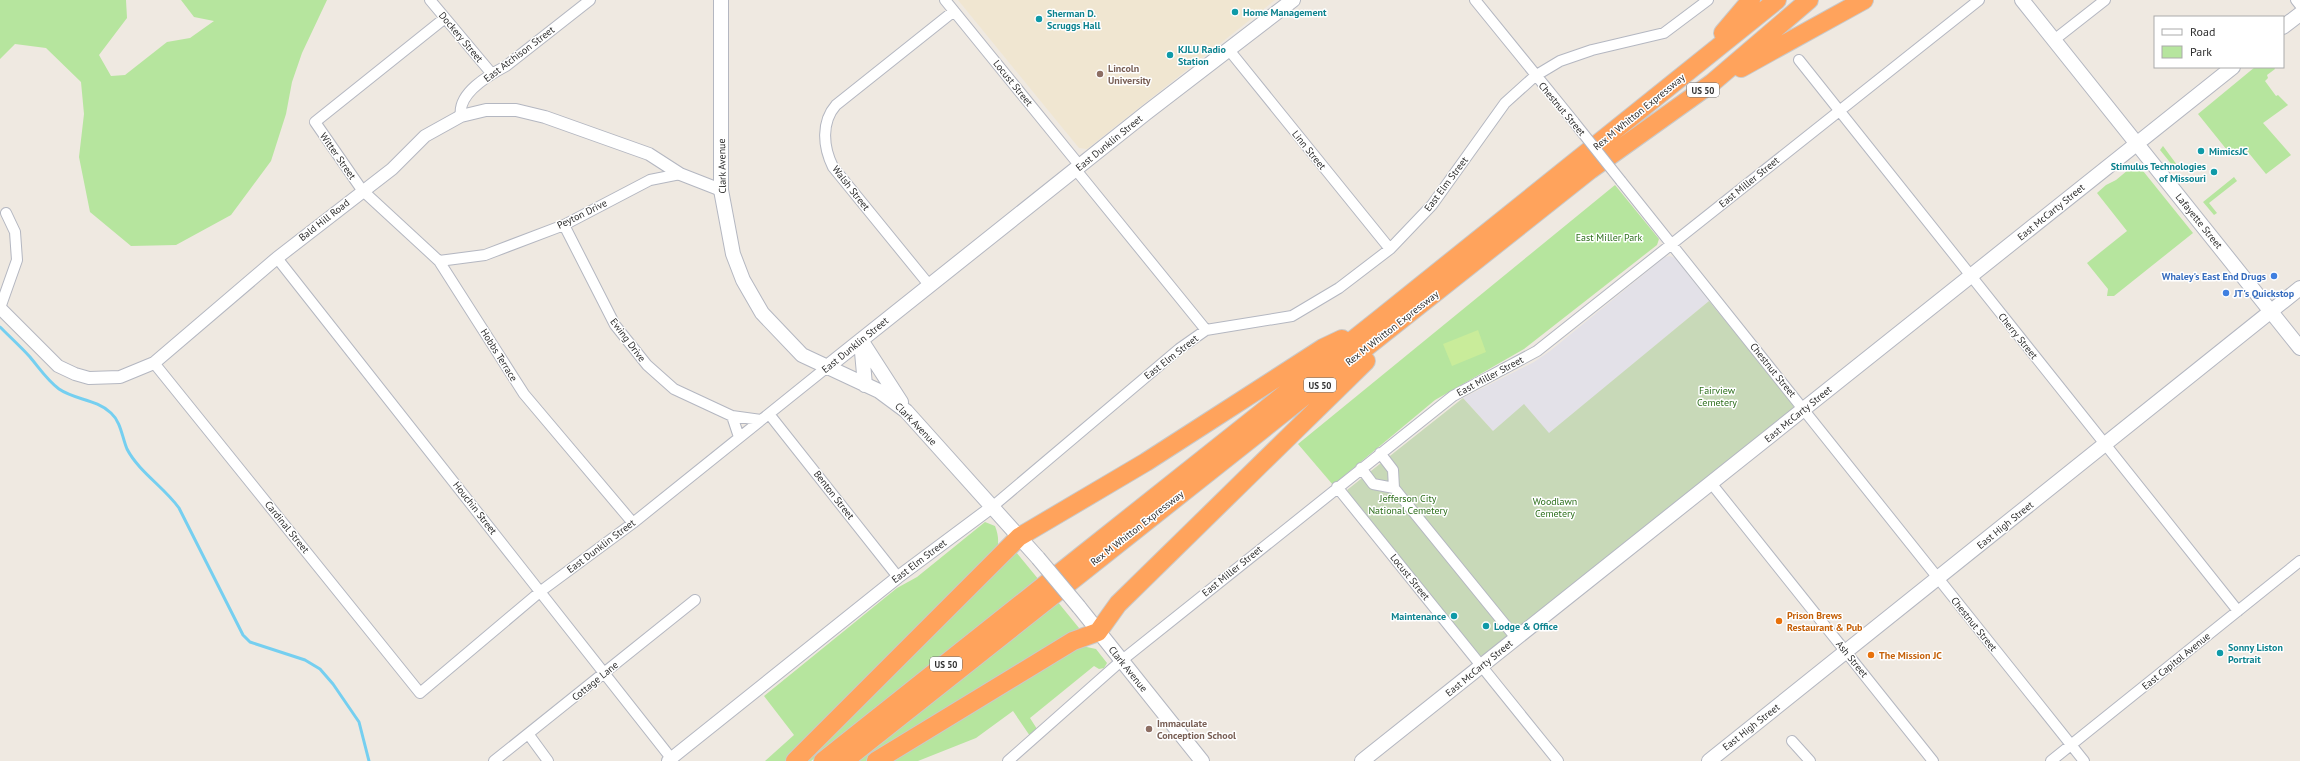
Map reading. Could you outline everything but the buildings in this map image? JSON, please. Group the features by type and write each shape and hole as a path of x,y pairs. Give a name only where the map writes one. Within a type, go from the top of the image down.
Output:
{"highway":[{"path":"1696,66 1751,0"},
{"name":"Rex M Whitton Expressway","path":"824,761 1777,0"},
{"name":"Rex M Whitton Expressway","path":"844,761 1590,170 1712,83 1809,0"},
{"path":"1712,83 1864,0"},
{"path":"876,761 1073,641 1098,632 1118,604 1415,310"},
{"path":"795,761 1019,537 1146,462 1323,348 1378,320"}],"main road":[{"name":"Clark Avenue","path":"721,0 721,190 733,254 743,280 762,313 802,354 826,368 892,399 906,411 1038,558 1202,761"},
{"name":"East Dunklin Street","path":"826,368 1293,0"},
{"name":"Lafayette Street","path":"2022,0 2300,348"},
{"path":"2284,26 2300,14"},
{"name":"East McCarty Street","path":"1362,761 2232,68"},
{"name":"East High Street","path":"1708,761 1938,579 2300,288"},
{"path":"861,340 865,386"},
{"path":"861,340 906,411"}],"street":[{"name":"Dockery Street","path":"430,0 492,74"},
{"name":"East Atchison Street","path":"462,116 460,108 463,99 492,74 506,66 590,0"},
{"name":"Locust Street","path":"945,0 1206,330"},
{"name":"Chestnut Street","path":"1475,0 1672,244 2084,761"},
{"name":"East Elm Street","path":"670,760 898,577 992,507 1179,349 1206,330 1292,316 1339,288 1390,249 1432,205 1505,103 1535,76 1560,61 1592,50 1664,33 1708,0"},
{"name":"East Miller Street","path":"1008,761 1122,661 1380,453 1453,396 1536,351 1979,0"},
{"path":"2054,40 2105,0"},
{"path":"2296,0 2300,5"},
{"name":"Walsh Street","path":"930,286 833,166 825,147 825,132 827,119 836,105 954,11"},
{"name":"Witter Street","path":"362,190 315,122 444,18"},
{"name":"Linn Street","path":"1229,50 1390,249"},
{"name":"Cherry Street","path":"1799,60 2104,445 2238,611"},
{"name":"Bald Hill Road","path":"0,308 58,366 75,374 90,378 120,377 154,363 277,258 362,190 392,169 425,136 462,116 486,110 516,110 545,117 649,154 680,174"},
{"path":"680,174 721,190"},
{"name":"Peyton Drive","path":"439,261 486,255 564,224 650,180 680,174"},
{"name":"Hobbs Terrace","path":"362,190 439,261 524,394 633,523"},
{"path":"0,308 17,260 15,232 6,213"},
{"name":"Ewing Drive","path":"564,224 615,325 647,365 674,389 732,416 765,417"},
{"name":"Houchin Street","path":"277,258 541,591 670,760"},
{"name":"Cardinal Street","path":"154,363 420,692"},
{"name":"East Dunklin Street","path":"420,692 541,591 633,523 826,368"},
{"path":"732,416 740,437"},
{"name":"Benton Street","path":"765,417 898,577"},
{"path":"1380,453 1393,470 1394,488 1516,638"},
{"path":"1361,468 1373,484 1394,488"},
{"name":"Ash Street","path":"1711,483 1933,761"},
{"name":"Locust Street","path":"1337,487 1558,761"},
{"name":"East Capitol Avenue","path":"2051,761 2300,561"},
{"name":"Cottage Lane","path":"494,761 529,735 695,600"},
{"path":"529,735 548,761"},
{"path":"1792,741 1810,761"}],"shaded area":[{"name":"Lincoln University","path":"958,0 1275,0 1087,149 1079,148"},
{"path":"1670,256 1675,258 1709,301 1549,434 1493,431 1463,398 1534,362 1550,351 1665,257"}],"green space":[{"path":"0,0 126,0 127,18 99,55 111,76 125,75 167,42 190,38 214,21 194,17 181,0 327,0 302,53 292,82 286,114 271,161 231,215 176,245 131,246 90,212 79,157 84,114 81,82 46,48 15,44 0,59"},
{"path":"2254,68 2274,68 2267,75 2268,78 2265,81 2276,96 2278,95 2288,105 2263,123 2291,155 2266,174 2243,146 2231,155 2198,114"},
{"path":"2163,146 2180,169 2177,171 2160,150"},
{"path":"2134,165 2139,166 2193,233 2114,296 2107,296 2108,289 2087,263 2127,231 2097,193"},
{"path":"2234,177 2237,181 2209,203 2217,213 2214,215 2203,202"},
{"name":"East Miller Park","path":"1615,185 1659,239 1657,245 1524,349 1435,400 1333,485 1298,444"},
{"path":"1709,301 1794,404 1793,410 1485,655 1480,656 1349,495 1347,490 1463,398 1493,431 1524,404 1549,433"},
{"path":"1478,330 1486,352 1452,366 1443,344"},
{"path":"985,522 995,526 998,540 996,554 789,761 765,761 794,735 764,696 897,588 917,577"},
{"path":"1016,552 1039,580 811,761 802,761"},
{"path":"1057,601 1079,628 1076,634 871,761 853,761"},
{"path":"1082,646 1096,649 1107,663 1104,668 1099,669 1094,666 1030,718 1037,729 1030,736 1013,711 976,738 918,761 890,761"}],"waterway":[{"path":"0,327 27,353 55,386 65,393 99,405 111,413 119,425 127,449 132,457 179,508 243,635 250,642 305,660 320,669 333,684 359,722 369,761"}],"place":[{"name":"Home Management","path":"1235,12"},
{"name":"Sherman D. Scruggs Hall","path":"1039,19"},
{"name":"KJLU Radio Station","path":"1170,55"},
{"name":"Lincoln University","path":"1100,74"},
{"name":"MimicsJC","path":"2201,151"},
{"name":"Stimulus Technologies of Missouri","path":"2214,172"},
{"name":"Whaley's East End Drugs","path":"2274,276"},
{"name":"JT's Quickstop","path":"2226,293"},
{"name":"Maintenance","path":"1454,616"},
{"name":"Prison Brews Restaurant & Pub","path":"1779,621"},
{"name":"Lodge & Office","path":"1486,626"},
{"name":"Sonny Liston Portrait","path":"2220,653"},
{"name":"The Mission JC","path":"1871,655"},
{"name":"Immaculate Conception School","path":"1149,729"}],"park label":[{"name":"Fairview Cemetery","path":"1717,396"},
{"name":"Jefferson City National Cemetery","path":"1408,504"},
{"name":"Woodlawn Cemetery","path":"1555,506"}]}
